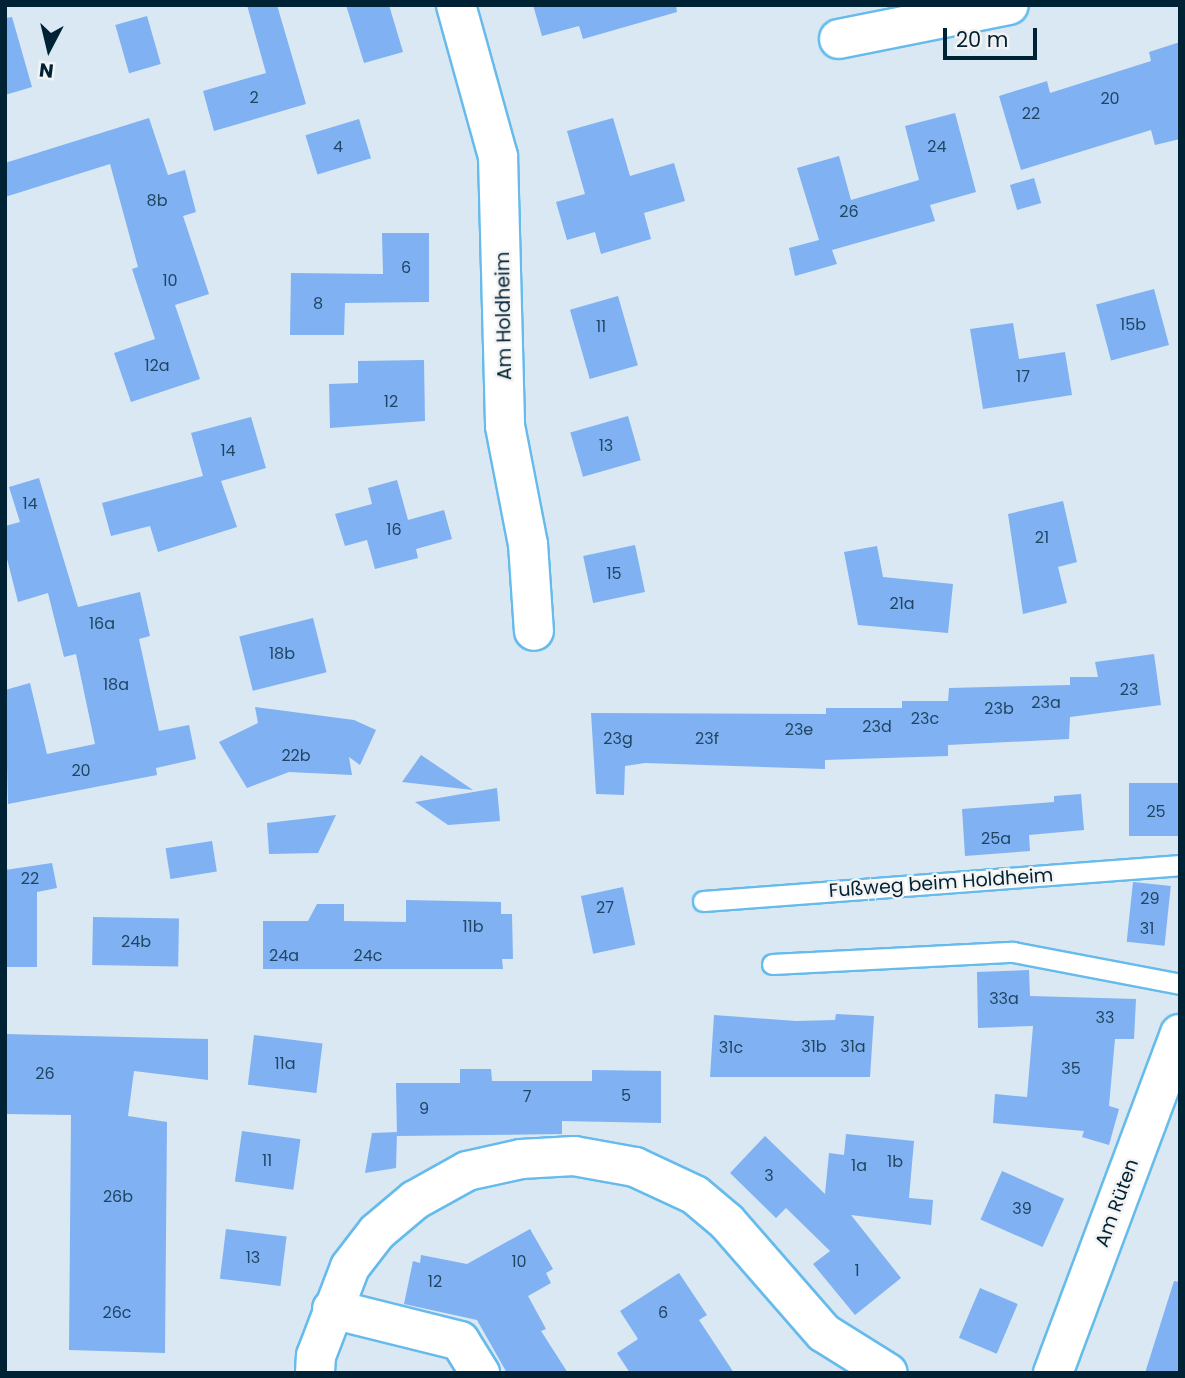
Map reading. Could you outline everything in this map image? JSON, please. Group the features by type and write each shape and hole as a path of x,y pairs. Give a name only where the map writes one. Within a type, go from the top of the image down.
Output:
{"street":[{"name":"Am Holdheim","path":"456,5 498,156 505,426 528,544 534,631"},
{"path":"839,39 894,16 1009,5"},
{"name":"Am Rüten","path":"1053,1373 1180,1034"},
{"path":"315,1373 332,1309 350,1267 377,1233 415,1200 467,1171 521,1159 574,1156 635,1167 695,1195 727,1222 824,1333 888,1373"},
{"path":"332,1309 460,1341 480,1373"}],"lane":[{"name":"Fußweg beim Holdheim","path":"703,901 1180,865"},
{"path":"772,964 1013,951 1180,985"}],"building":[{"path":"247,5 277,5 306,104 214,131 203,91 266,73"},
{"path":"346,5 389,5 403,52 364,63"},
{"path":"533,5 676,5 677,12 583,39 579,26 542,36"},
{"path":"147,16 161,64 129,73 115,25"},
{"path":"12,17 32,87 5,95 5,18"},
{"path":"1180,42 1180,139 1155,145 1151,130 1021,170 999,96 1047,81 1050,93 1151,61 1149,52"},
{"path":"955,113 976,192 930,205 935,221 832,250 837,264 795,276 789,248 819,240 797,168 839,156 851,200 919,180 905,126"},
{"path":"149,118 168,175 185,170 196,212 183,216 209,294 175,305 200,379 131,402 114,353 155,339 132,269 138,267 110,164 5,197 5,163"},
{"path":"613,118 630,176 674,163 685,201 644,213 651,239 601,254 595,232 567,240 556,202 585,194 567,131"},
{"path":"359,119 371,158 317,175 305,135"},
{"path":"1034,178 1041,203 1017,210 1010,185"},
{"path":"382,233 429,233 429,302 345,303 344,335 290,335 291,273 383,274"},
{"path":"1154,289 1169,345 1111,361 1096,305"},
{"path":"618,296 638,365 590,379 570,310"},
{"path":"1013,323 1019,359 1065,352 1072,395 983,409 970,329"},
{"path":"424,360 425,421 330,428 329,384 358,383 358,361"},
{"path":"628,416 641,460 583,477 570,433"},
{"path":"251,417 266,468 221,481 237,527 158,552 150,526 111,536 102,503 203,476 191,433"},
{"path":"39,478 78,607 140,592 150,636 139,639 159,731 189,725 196,759 156,768 157,775 8,804 5,690 30,683 47,754 95,744 76,654 64,657 48,593 18,602 5,551 5,526 20,522 9,487"},
{"path":"397,480 408,520 444,510 452,539 416,549 418,558 375,569 367,540 345,546 335,514 372,504 368,488"},
{"path":"1063,501 1077,562 1058,567 1067,603 1023,614 1008,514"},
{"path":"635,545 645,592 593,603 583,556"},
{"path":"877,546 883,577 953,584 948,633 858,625 844,552"},
{"path":"313,618 327,672 253,691 239,636"},
{"path":"1154,654 1161,705 1070,717 1069,739 948,745 948,756 825,760 825,769 645,763 625,766 624,795 596,794 591,713 826,714 826,708 902,708 902,701 948,701 949,688 1070,685 1070,677 1098,677 1095,662"},
{"path":"255,707 354,720 376,730 360,765 349,757 352,775 289,772 247,788 219,742 258,723"},
{"path":"421,755 473,790 402,782"},
{"path":"1129,783 1180,783 1180,836 1129,836"},
{"path":"497,788 500,821 448,825 415,802"},
{"path":"1081,794 1084,830 1029,835 1030,851 965,856 962,809 1054,802 1054,796"},
{"path":"336,815 318,853 269,854 267,823"},
{"path":"212,841 217,872 170,879 166,848"},
{"path":"52,863 57,888 37,892 37,967 5,967 5,870"},
{"path":"1133,882 1171,886 1165,946 1127,942"},
{"path":"623,887 635,945 593,954 581,896"},
{"path":"406,900 501,902 501,914 512,914 513,959 502,959 503,969 263,969 263,921 308,921 317,904 344,904 344,921 406,922"},
{"path":"93,917 179,919 178,966 92,965"},
{"path":"1029,970 1030,996 1136,999 1134,1039 1115,1039 1109,1106 1119,1109 1109,1145 1082,1137 1084,1131 993,1123 995,1094 1027,1097 1033,1026 978,1028 977,972"},
{"path":"836,1014 874,1016 870,1077 710,1077 714,1015 796,1021 835,1020"},
{"path":"5,1034 208,1039 208,1080 134,1071 128,1116 167,1122 165,1353 69,1350 71,1115 5,1114"},
{"path":"254,1035 322,1043 316,1093 248,1085"},
{"path":"460,1069 491,1069 492,1081 592,1081 592,1070 661,1071 661,1123 562,1121 562,1134 397,1136 396,1083 460,1083"},
{"path":"242,1131 300,1139 293,1190 235,1182"},
{"path":"397,1132 396,1168 365,1173 372,1133"},
{"path":"846,1134 914,1141 909,1198 933,1200 931,1225 851,1215 901,1278 855,1315 813,1264 830,1251 786,1208 776,1218 730,1173 765,1136 825,1194 829,1153 844,1155"},
{"path":"1002,1171 1064,1199 1043,1247 980,1219"},
{"path":"226,1229 287,1236 280,1286 220,1279"},
{"path":"530,1229 553,1269 546,1273 551,1283 528,1296 546,1329 541,1331 568,1373 507,1373 477,1320 404,1304 413,1261 420,1263 421,1255 467,1264"},
{"path":"679,1273 707,1315 699,1320 734,1373 630,1373 617,1353 638,1339 620,1311"},
{"path":"1174,1281 1180,1282 1180,1373 1145,1373"},
{"path":"980,1288 1018,1304 997,1354 959,1338"}]}
